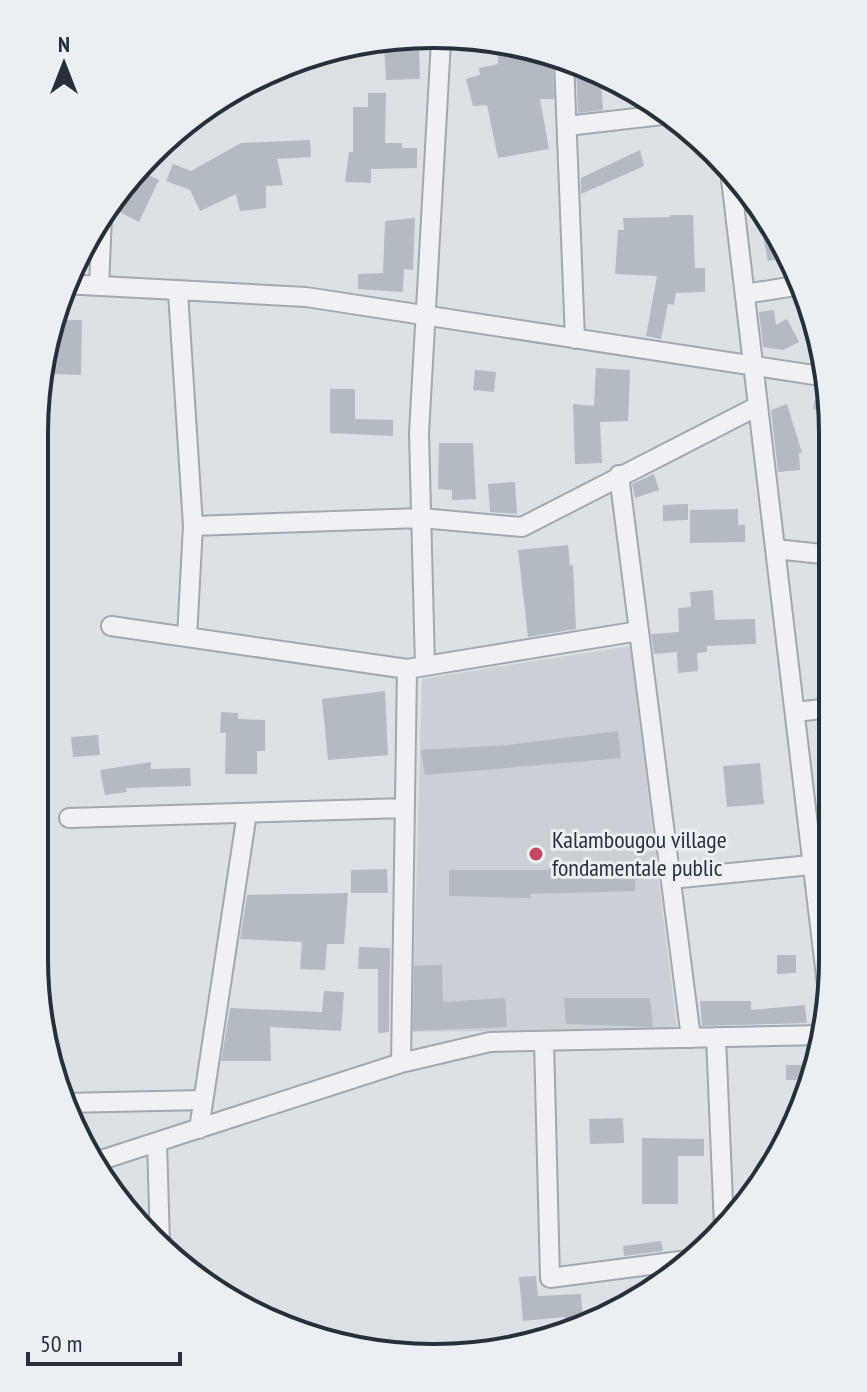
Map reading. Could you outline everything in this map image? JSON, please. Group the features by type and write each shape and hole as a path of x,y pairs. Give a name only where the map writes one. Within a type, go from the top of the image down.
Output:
{"street":[{"path":"401,1063 405,808 416,668 421,518 419,433 441,48"},
{"path":"564,71 575,339"},
{"path":"567,126 652,116"},
{"path":"732,191 795,712 819,852"},
{"path":"99,286 101,239"},
{"path":"78,285 306,297 815,375"},
{"path":"745,294 790,287"},
{"path":"178,292 193,526 187,637"},
{"path":"193,526 421,518 522,527 758,406"},
{"path":"619,475 691,1038"},
{"path":"775,549 819,554"},
{"path":"111,626 416,668 639,631"},
{"path":"795,712 819,709"},
{"path":"69,818 405,808"},
{"path":"199,1129 247,813"},
{"path":"671,879 819,864"},
{"path":"105,1159 401,1063 490,1042 812,1035"},
{"path":"716,1037 723,1212"},
{"path":"544,1041 550,1278 670,1262"},
{"path":"76,1103 203,1100"},
{"path":"157,1142 160,1230"}],"shaded area":[{"name":"Kalambougou village fondamentale public","path":"630,646 677,1028 412,1032 422,679"}],"building":[{"path":"419,49 420,79 386,80 384,51"},
{"path":"498,53 553,67 554,99 540,99 549,149 498,158 487,105 473,106 466,79 480,75 479,68 498,64"},
{"path":"576,75 602,87 603,110 578,113"},
{"path":"368,93 386,93 385,143 402,143 402,148 417,148 417,168 371,169 371,183 345,182 349,152 353,152 353,107 368,107"},
{"path":"310,140 311,157 277,159 283,185 266,186 266,208 240,211 236,194 200,211 190,190 166,181 173,164 191,171 241,143"},
{"path":"640,150 644,166 581,194 581,178"},
{"path":"148,175 159,180 139,222 119,211"},
{"path":"693,215 695,268 705,268 705,292 676,293 674,305 668,304 661,339 646,336 657,276 615,274 618,230 624,230 623,218"},
{"path":"415,218 413,270 404,269 403,292 358,289 358,274 383,273 385,221"},
{"path":"762,233 777,259 768,261"},
{"path":"774,310 776,325 787,319 799,342 783,350 763,347 759,312"},
{"path":"65,320 82,320 81,375 53,374"},
{"path":"596,368 630,370 628,421 600,422 602,463 575,464 573,404 594,406"},
{"path":"475,370 496,372 494,392 473,390"},
{"path":"330,389 355,389 355,419 393,420 393,436 330,433"},
{"path":"816,394 817,394 818,410 813,409"},
{"path":"787,404 802,453 799,453 800,470 778,472 771,410"},
{"path":"439,443 473,443 476,499 452,500 452,490 438,489"},
{"path":"654,474 659,490 635,498 632,484"},
{"path":"515,482 517,514 490,512 488,484"},
{"path":"688,504 688,520 663,521 663,505"},
{"path":"738,509 738,525 745,525 745,542 690,543 690,510"},
{"path":"568,545 570,566 573,565 576,629 528,637 518,550"},
{"path":"713,590 715,620 755,619 756,644 707,646 707,652 697,653 698,671 678,673 677,652 654,654 651,634 679,632 678,608 691,607 690,592"},
{"path":"385,691 388,755 328,760 322,699"},
{"path":"221,712 238,713 238,719 265,720 265,751 257,751 257,774 225,774 226,733 220,733"},
{"path":"618,731 621,758 425,775 421,750 508,745"},
{"path":"98,735 100,755 73,757 71,737"},
{"path":"151,762 151,769 190,768 191,786 126,788 127,792 105,795 100,770"},
{"path":"760,763 764,804 727,807 723,766"},
{"path":"636,866 635,891 530,894 531,898 449,896 449,870"},
{"path":"387,869 388,893 351,893 351,870"},
{"path":"348,893 344,944 327,944 325,970 300,969 302,942 240,939 247,895"},
{"path":"359,947 390,948 389,1032 378,1033 378,969 358,969"},
{"path":"777,955 796,955 796,973 777,974"},
{"path":"442,965 443,1002 505,998 507,1027 413,1031 414,966"},
{"path":"324,991 344,992 341,1031 270,1027 271,1061 221,1061 230,1008 322,1012"},
{"path":"564,998 650,998 653,1027 566,1024"},
{"path":"700,1001 751,1001 751,1010 805,1005 807,1023 702,1026"},
{"path":"786,1065 804,1065 800,1080 786,1080"},
{"path":"623,1118 624,1143 590,1144 589,1119"},
{"path":"642,1138 704,1139 704,1156 678,1156 678,1204 642,1204"},
{"path":"661,1241 663,1251 624,1256 623,1246"},
{"path":"536,1276 538,1296 581,1294 582,1314 565,1321 565,1317 523,1321 519,1277"}],"place":[{"name":"Kalambougou village fondamentale public","path":"536,854"}]}
